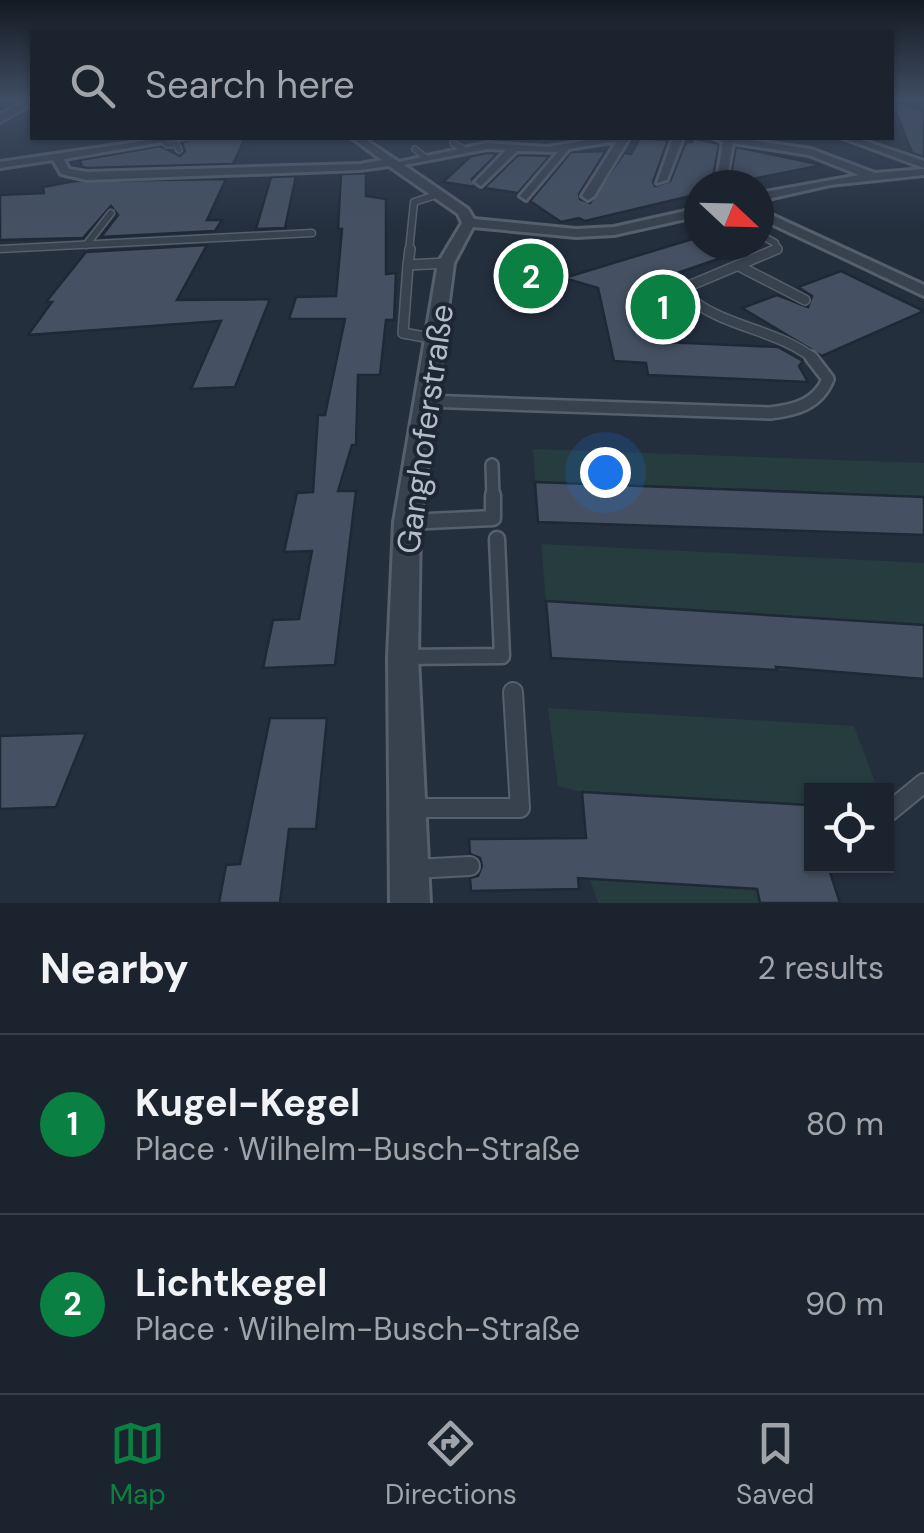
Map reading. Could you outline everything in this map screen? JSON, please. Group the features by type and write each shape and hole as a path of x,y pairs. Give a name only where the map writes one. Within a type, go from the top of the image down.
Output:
{"street":[{"path":"0,165 142,143"},
{"path":"366,143 398,162 463,212 469,223 576,234 627,229 684,216"},
{"path":"56,157 65,172 87,176 360,168 487,146 559,148 587,143"},
{"path":"588,196 621,143"},
{"path":"661,180 676,143"},
{"path":"722,170 725,143"},
{"path":"784,143 870,175"},
{"path":"832,143 834,160"},
{"path":"861,143 924,168"},
{"path":"480,182 514,148"},
{"path":"526,196 565,151 559,148"},
{"path":"774,194 924,168"},
{"path":"774,220 924,291"},
{"name":"Ganghoferstraße","path":"410,903 403,657 407,522 446,263 469,223"}],"lane":[{"path":"454,144 466,150"},
{"path":"415,149 426,158"},
{"path":"436,195 414,202 402,334 436,339"},
{"path":"86,245 111,213"},
{"path":"0,249 312,232"},
{"path":"425,401 747,415 780,413 816,400 826,392 828,380 814,358 755,330 699,310 688,297 691,285 753,260"},
{"path":"408,265 446,263"},
{"path":"739,266 805,300"},
{"path":"407,522 493,518 492,465"},
{"path":"403,657 502,656 497,539"},
{"path":"407,809 444,805 520,808 514,692"},
{"path":"894,807 924,783"},
{"path":"410,870 470,866"}],"green space":[{"path":"533,449 924,463 924,497 739,488 752,527 719,527 705,487 535,482"},
{"path":"541,544 924,563 924,625 798,617 814,670 777,670 759,613 546,601"},
{"path":"548,708 854,726 875,783 804,783 804,804 582,792 558,786"},
{"path":"590,879 757,889 760,903 598,903"}],"building":[{"path":"182,143 243,143 233,164 87,168 82,167 80,160 160,146 180,156 185,151"},
{"path":"637,143 667,143 655,186 670,181 686,143 719,144 714,170 684,170 684,198 585,221 579,218 561,222 530,201 571,152 606,151 579,194 580,199 590,203 624,153 631,154"},
{"path":"908,143 924,143 924,157 912,153"},
{"path":"736,147 823,165 774,175 774,170 732,170"},
{"path":"498,153 472,179 475,187 443,182 471,156"},
{"path":"518,155 550,156 518,193 484,188"},
{"path":"366,173 366,196 386,199 386,274 396,273 394,320 386,320 380,375 358,375 356,445 352,445 338,491 356,491 335,665 263,668 273,620 299,619 312,551 284,552 297,493 313,492 318,415 325,415 345,319 289,319 296,297 336,296 342,229 338,229 341,174"},
{"path":"296,176 285,228 256,229 271,177"},
{"path":"226,179 207,220 222,220 215,231 101,237 118,215 111,206 83,238 0,240 0,195 44,193 43,187 75,181"},
{"path":"684,242 684,260 715,260 648,283 665,342 778,347 803,361 799,366 808,382 648,375 646,363 614,361 598,288 564,278"},
{"path":"207,245 177,300 270,299 235,387 191,389 221,321 28,335 52,302 46,302 86,252"},
{"path":"841,271 924,311 822,356 742,308 777,295 808,307 812,296 798,287"},
{"path":"535,482 924,497 924,535 538,522"},
{"path":"546,601 924,625 924,679 776,667 777,670 551,658"},
{"path":"270,718 327,718 316,829 289,829 280,903 219,903 226,865 240,864"},
{"path":"86,733 56,807 0,809 0,736"},
{"path":"582,792 804,805 804,873 830,873 840,903 760,903 757,889 578,878 579,889 471,891 470,878 478,876 482,866 480,858 470,854 469,839 586,838"}],"place":[{"name":"Lichtkegel","path":"531,276"},
{"name":"Kugel-Kegel","path":"663,307"}]}
